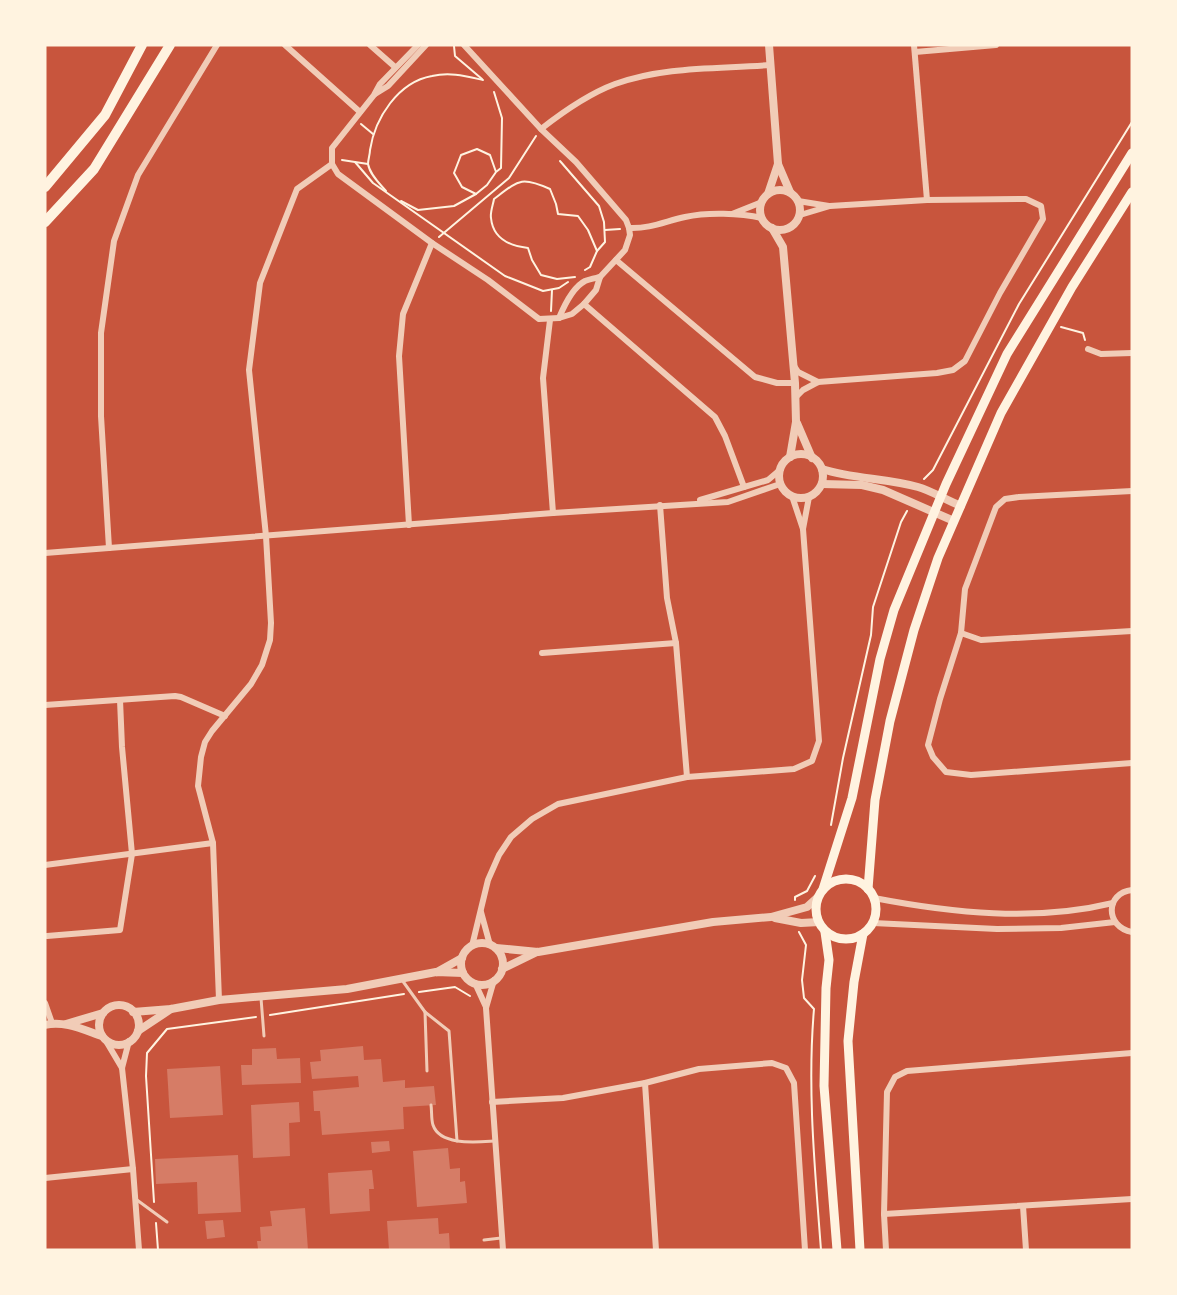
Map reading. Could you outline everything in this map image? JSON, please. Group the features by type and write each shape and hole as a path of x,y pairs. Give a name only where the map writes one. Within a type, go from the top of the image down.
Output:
{"main road":[{"path":"45,187 105,115 142,45"},
{"path":"45,222 94,169 170,45"},
{"path":"837,1250 824,1086 826,988 829,960 825,932 816,911 852,798 880,659 894,610 934,513 1007,354 1132,153"},
{"path":"868,889 875,800 890,721 914,630 938,558 1001,412 1072,287 1132,192"},
{"path":"820,893 834,881 856,880 874,897 876,908 873,923 863,934 848,940 836,938 825,932"},
{"path":"860,1250 848,1041 854,982 863,934"}],"street":[{"path":"109,548 100,416 100,333 114,241 138,174 217,45"},
{"path":"285,45 360,112"},
{"path":"370,45 395,67"},
{"path":"418,45 380,84 332,148 332,161 338,174 539,319 550,320 572,314 596,290 600,277 625,250 630,235 626,220 576,162 541,129 464,45"},
{"path":"374,95 388,86 426,45"},
{"path":"769,45 778,164 790,192 798,201 800,215 783,247"},
{"path":"927,200 914,48 996,45"},
{"path":"541,129 573,104 615,84 655,73 770,65"},
{"path":"219,1000 213,843 198,786 205,742 251,684 267,655 271,623 266,536 249,370 260,283 297,189 332,161"},
{"path":"688,504 768,480 790,458 796,422 796,397 783,247 760,213 762,202 768,194 778,164"},
{"path":"768,194 779,190 790,192"},
{"path":"796,397 803,390 818,382 937,374 953,370 965,361 1000,293 1043,219 1041,206 1026,199 927,200 830,206 798,201"},
{"path":"732,214 762,202"},
{"path":"800,215 830,206"},
{"path":"629,228 645,228 686,217 732,214 762,218"},
{"path":"772,228 783,230 793,226"},
{"path":"409,525 399,356 403,314 432,243"},
{"path":"616,260 755,377 777,383 795,383"},
{"path":"560,318 565,305 579,286 585,281 600,277"},
{"path":"584,304 715,417 725,436 744,488"},
{"path":"550,320 543,378 553,513"},
{"path":"1088,349 1101,354 1132,353"},
{"path":"794,366 798,372 818,382"},
{"path":"796,422 812,458 822,469 841,475 919,488 960,506"},
{"path":"790,458 801,454 812,458"},
{"path":"781,469 780,484 792,496 798,498 814,494 822,484 822,469"},
{"path":"45,553 553,513 728,502 780,484"},
{"path":"822,484 862,485 883,490 954,521"},
{"path":"1132,490 1005,499 996,507 965,589 961,633 928,745 933,758 946,772 971,775 1132,763"},
{"path":"472,946 488,880 499,855 511,837 532,819 558,804 687,777 794,769 812,761 819,741 803,529 792,496"},
{"path":"803,529 809,497"},
{"path":"660,506 667,598 676,643 687,777"},
{"path":"961,633 981,640 1132,631"},
{"path":"542,653 676,643"},
{"path":"45,705 181,697 225,716"},
{"path":"47,936 120,930 132,854 120,700"},
{"path":"45,865 213,843"},
{"path":"1132,890 1121,893 1113,903 1112,909 1115,922 1124,930 1132,932"},
{"path":"503,1250 486,1008 494,980 502,969 538,952 712,922 771,917 807,908 820,893"},
{"path":"874,897 920,906 977,912 1036,913 1085,909 1113,903"},
{"path":"480,911 493,947 502,958 502,969"},
{"path":"771,917 796,922 819,922"},
{"path":"873,923 998,929 1061,928 1115,922"},
{"path":"45,1002 49,1024 66,1024 121,1005 133,1011 171,1009 219,1000 347,989 402,980 436,972 462,958 467,949 478,944 538,952"},
{"path":"462,958 463,973"},
{"path":"436,972 463,973 475,983 486,1008"},
{"path":"475,983 488,984 494,980"},
{"path":"140,1250 122,1068 129,1041 138,1031 171,1009"},
{"path":"133,1011 137,1017 138,1031"},
{"path":"103,1013 99,1025 122,1068"},
{"path":"66,1024 117,1044 129,1041"},
{"path":"886,1250 884,1214 887,1092 895,1077 907,1071 1132,1053"},
{"path":"492,1102 563,1098 645,1083 699,1069 772,1063 786,1068 795,1083 805,1250"},
{"path":"645,1083 656,1250"},
{"path":"45,1178 133,1169"},
{"path":"884,1214 1132,1199"},
{"path":"1023,1206 1026,1250"}],"lane":[{"path":"402,980 425,1012 449,1031 457,1141"},
{"path":"261,996 264,1036"},
{"path":"425,1012 427,1071"},
{"path":"431,1105 433,1126 442,1135 468,1143 494,1141"},
{"path":"136,1198 167,1222"},
{"path":"484,1240 502,1238"}],"path":[{"path":"454,45 455,56 501,99"},
{"path":"483,80 453,74 430,76 411,84 391,100 373,134 368,164 373,175 390,195 418,210 454,206 487,185 501,168 502,118 494,92"},
{"path":"355,118 373,134"},
{"path":"432,243 509,178 541,129"},
{"path":"476,194 462,187 454,173 461,155 477,149 484,152 490,155 496,172"},
{"path":"559,159 599,206 605,242 597,251 590,267 584,272"},
{"path":"332,161 368,164"},
{"path":"355,162 373,183 505,276 543,291 560,288 578,276 558,279 541,275 528,248 507,244 497,235 491,218 495,199 513,184 530,180 550,189 558,214 578,216 588,230 597,251"},
{"path":"604,230 629,228"},
{"path":"550,320 552,289"},
{"path":"1061,327 1083,333 1088,349"},
{"path":"795,897 795,911"},
{"path":"796,922 796,927 806,945 802,980 804,998 814,1009 811,1043 812,1111 821,1250"},
{"path":"158,1250 146,1076 147,1053 167,1029 455,987 471,997"}],"building":[{"path":"363,1046 364,1060 381,1059 383,1082 405,1080 405,1088 434,1086 436,1105 403,1107 404,1129 322,1135 320,1111 314,1111 313,1091 359,1087 358,1076 312,1079 310,1062 321,1061 320,1050"},
{"path":"276,1048 277,1059 300,1058 301,1083 242,1085 241,1065 252,1065 252,1049"},
{"path":"220,1066 223,1115 170,1118 167,1069"},
{"path":"299,1102 300,1122 289,1123 290,1156 253,1158 251,1105"},
{"path":"389,1141 390,1151 372,1153 371,1142"},
{"path":"448,1148 450,1169 460,1168 460,1182 465,1181 467,1203 417,1207 413,1151"},
{"path":"238,1155 241,1212 198,1214 197,1182 156,1184 155,1159"},
{"path":"372,1170 374,1189 369,1189 370,1211 330,1214 328,1173"},
{"path":"305,1208 308,1250 258,1249 257,1241 261,1241 260,1227 272,1226 270,1211"},
{"path":"438,1218 439,1234 449,1233 450,1250 389,1250 387,1221"},
{"path":"223,1220 225,1237 207,1239 205,1221"}]}
